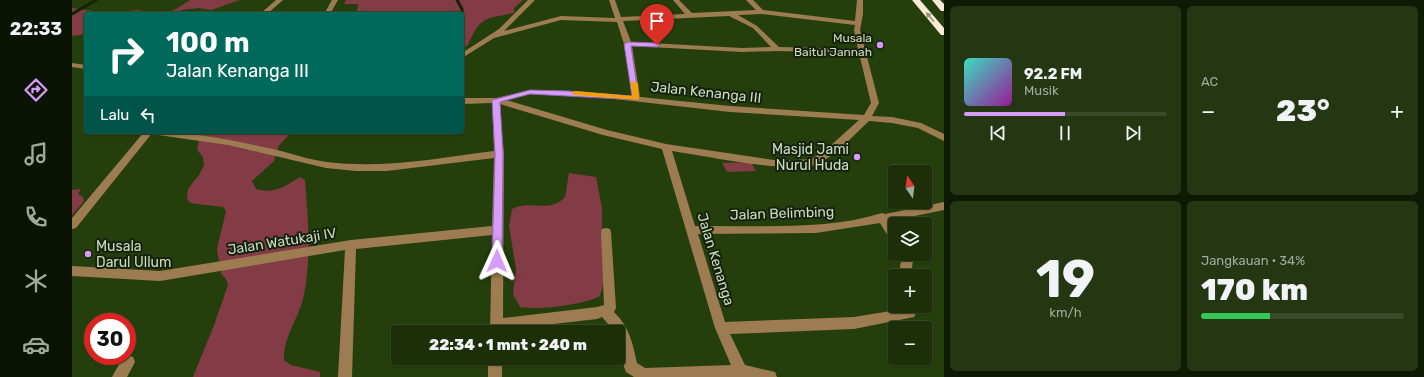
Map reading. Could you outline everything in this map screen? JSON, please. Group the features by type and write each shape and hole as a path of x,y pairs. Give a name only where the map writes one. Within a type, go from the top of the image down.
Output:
{"highway":[{"path":"916,0 944,33"},
{"path":"936,0 944,9"}],"street":[{"path":"265,12 280,0"},
{"path":"328,12 335,0"},
{"path":"464,55 493,36 532,0"},
{"path":"612,0 628,44 636,98"},
{"path":"676,0 692,16"},
{"path":"749,0 761,12"},
{"path":"464,101 496,100 606,133 666,147 780,164 805,164 814,162 826,154 867,118 874,102 857,30 860,14 860,0"},
{"path":"493,36 542,24 553,19 619,20 761,12 858,23"},
{"path":"731,14 755,27 777,49"},
{"path":"628,44 742,50 777,49 862,51"},
{"path":"72,65 84,67"},
{"name":"Jalan Kenanga III","path":"496,100 530,92 575,93 636,98 730,109 867,118"},
{"path":"496,100 499,154 496,325"},
{"path":"867,118 892,120 921,126 944,138"},
{"path":"72,225 147,134"},
{"path":"172,134 228,142 326,165 356,168 387,168 499,154"},
{"name":"Jalan Kenanga","path":"666,147 721,328 741,374"},
{"name":"Jalan Belimbing","path":"691,230 816,229 854,224 882,217 944,206"},
{"path":"882,217 888,227"},
{"name":"Jalan Watukaji IV","path":"72,271 160,276 351,245 497,230"},
{"path":"515,325 605,311 610,308 606,232"},
{"path":"345,377 351,245"},
{"path":"605,311 617,322 622,331 631,367 643,375 741,374 770,377"},
{"path":"721,328 854,323 910,313"},
{"path":"119,377 126,365"},
{"path":"495,365 495,377"}],"shaded area":[{"path":"190,0 240,0 211,10 199,8 181,10 180,12 168,12 176,9"},
{"path":"346,0 523,0 514,8 514,13 489,18 480,24 468,45 464,48 464,12 357,12 358,4 344,4"},
{"path":"72,8 100,12 84,12 84,34 72,36"},
{"path":"138,10 150,12 117,12"},
{"path":"201,134 290,134 279,145 274,161 252,181 256,189 269,191 279,189 300,177 305,180 308,270 303,299 288,336 284,352 284,360 291,365 320,372 320,377 193,377 213,328 228,285 226,279 221,274 217,249 226,211 223,207 190,203 187,199 188,189 199,175 204,165 203,157 197,150"},
{"path":"751,162 756,171 727,172 722,163"},
{"path":"569,173 596,177 602,208 604,281 600,296 584,302 561,306 538,308 520,307 513,294 516,269 509,226 512,209 526,205 553,205 559,202 565,197"},
{"path":"81,189 78,194 83,197 84,201 72,215 72,190"}],"waterway":[{"path":"72,14 96,0"},
{"path":"457,0 462,12"}],"slow traffic":[{"path":"575,93 636,98 634,83"}],"place":[{"name":"Musala Baitul Jannah","path":"880,45"},
{"name":"Masjid Jami Nurul Huda","path":"857,157"},
{"name":"Musala Darul Ullum","path":"88,254"}],"route":[{"path":"497,261 499,154 496,100 530,92 636,98 628,44 657,45"}]}
